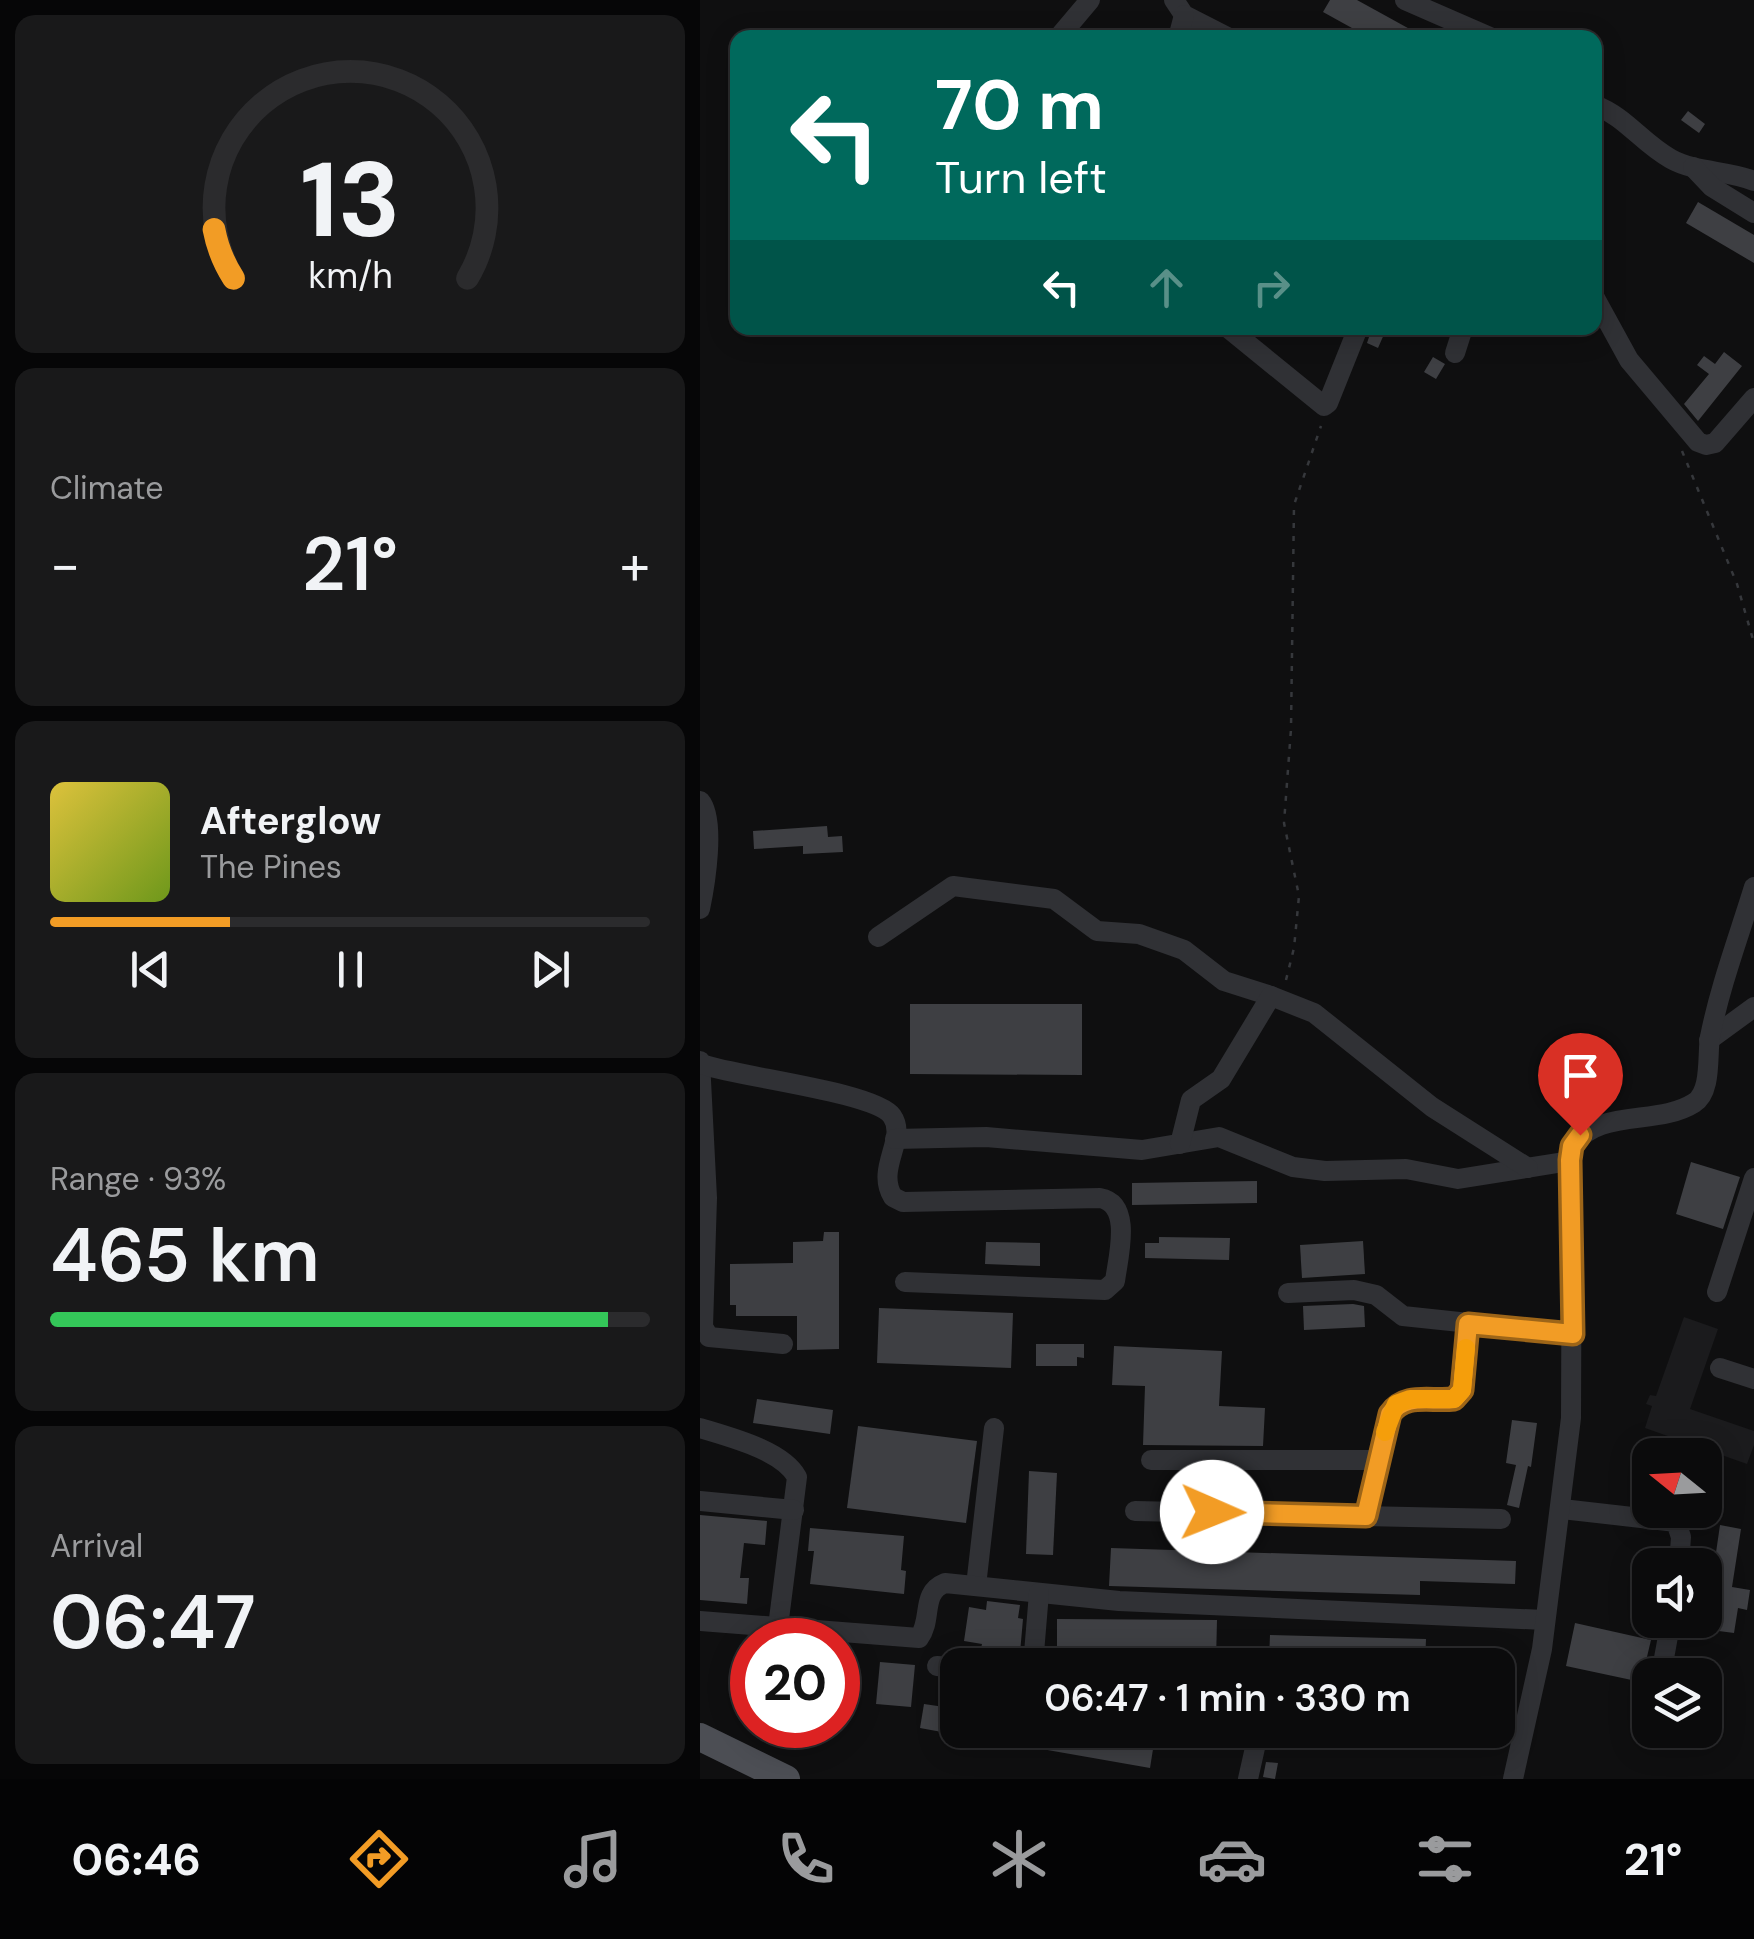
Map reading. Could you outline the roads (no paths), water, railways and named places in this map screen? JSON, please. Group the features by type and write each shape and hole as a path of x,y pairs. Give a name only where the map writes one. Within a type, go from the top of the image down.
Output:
{"main road":[{"path":"700,1737 786,1779"}],"street":[{"path":"1065,30 1090,0"},
{"path":"1405,0 1460,30"},
{"path":"1179,7 1216,30"},
{"path":"1602,108 1626,120 1655,149 1674,161 1754,181"},
{"path":"1693,167 1712,186 1754,213"},
{"path":"1602,311 1629,360 1698,442 1715,443 1754,398"},
{"path":"1236,335 1319,404 1328,403 1355,335"},
{"path":"1455,353 1461,335"},
{"path":"700,801 708,815 700,908"},
{"path":"878,937 953,886 1054,900 1097,931 1139,934 1184,950 1224,981 1314,1013 1432,1107 1528,1168"},
{"path":"1513,1779 1534,1694 1562,1509 1571,1418 1572,1146 1592,1128 1695,1103 1703,1093 1709,1040 1748,932 1754,887"},
{"path":"1180,1144 1191,1100 1221,1080 1271,996"},
{"path":"1709,1040 1754,1006"},
{"path":"784,1344 721,1340 709,1336 702,1326 700,1063 779,1083 843,1093 892,1114 895,1138 885,1177 893,1197 904,1202 1100,1198 1109,1199 1120,1219 1115,1280 1105,1290 905,1282"},
{"path":"895,1138 986,1137 1142,1150 1219,1136 1293,1167 1325,1172 1406,1168 1458,1179 1570,1160"},
{"path":"1718,1292 1754,1178"},
{"path":"1288,1293 1354,1290 1376,1295 1403,1316 1573,1334"},
{"path":"1366,1516 1390,1414 1396,1404 1410,1399 1454,1399 1462,1390 1468,1324"},
{"path":"1720,1368 1754,1379"},
{"path":"700,1428 787,1463 797,1478 779,1618"},
{"path":"976,1586 994,1428"},
{"path":"1151,1460 1377,1460"},
{"path":"700,1501 794,1510"},
{"path":"1562,1509 1676,1522 1680,1548"},
{"path":"1135,1510 1501,1519"},
{"path":"860,1633 919,1638 924,1631 929,1597 934,1587 945,1583 1119,1601 1544,1620"},
{"path":"1034,1648 1039,1594"},
{"path":"700,1621 730,1623"},
{"path":"1248,1779 1255,1748"}]}
